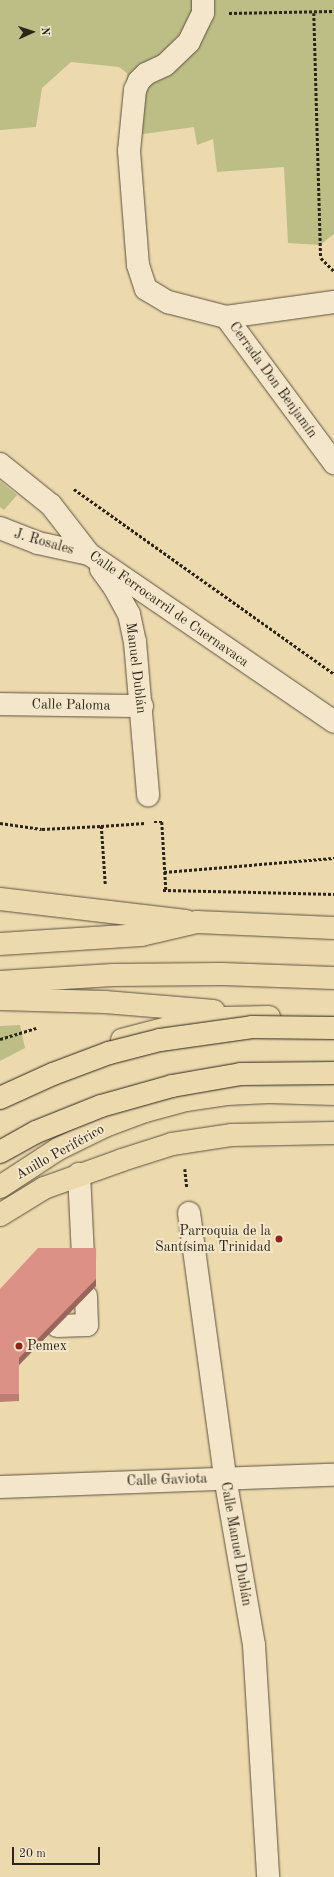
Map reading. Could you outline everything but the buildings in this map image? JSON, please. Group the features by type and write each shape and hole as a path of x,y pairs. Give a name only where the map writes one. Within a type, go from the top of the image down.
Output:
{"main road":[{"path":"0,899 197,922 334,928"},
{"path":"0,944 141,935 197,922"},
{"path":"0,982 160,974 222,974 334,978"},
{"path":"0,1000 105,1002 262,1017 334,1020"},
{"path":"0,1104 64,1066 126,1039 186,1023 262,1017"},
{"path":"0,1098 53,1074 102,1056 160,1040 252,1027 334,1028"},
{"path":"0,1152 36,1132 101,1106 172,1086 241,1074 334,1073"},
{"name":"Anillo Periférico","path":"0,1187 58,1149 105,1126 145,1111 186,1100 227,1094 269,1092 334,1094"},
{"path":"0,1215 44,1188 79,1174 182,1143 232,1135 334,1133"}],"street":[{"path":"203,6 195,32 178,55 139,81 135,90 129,151 138,265 146,290 168,302 226,317 334,302"},
{"name":"Cerrada Don Benjamín","path":"226,317 334,463"},
{"name":"Calle Ferrocarril de Cuernavaca","path":"0,464 51,505 89,554 334,722"},
{"name":"J. Rosales","path":"0,528 38,543 89,554"},
{"name":"Manuel Dublán","path":"89,554 114,587 129,614 142,706 148,795"},
{"name":"Calle Paloma","path":"0,704 142,706"},
{"path":"79,1174 83,1255"},
{"name":"Calle Manuel Dublán","path":"189,1213 225,1477 254,1645 268,1877"},
{"path":"57,1326 87,1325 86,1296"},
{"name":"Calle Gaviota","path":"0,1487 225,1477 334,1475"}],"path":[{"path":"203,6 314,13 334,11"},
{"path":"314,13 320,258 334,271"},
{"path":"72,487 334,674"},
{"path":"0,823 42,829 162,822 166,890"},
{"path":"101,826 105,890"},
{"path":"164,872 334,858"},
{"path":"158,890 334,894"},
{"path":"0,1039 42,1027"},
{"path":"182,1143 189,1213"}],"green space":[{"path":"0,0 334,0 334,234 320,245 288,243 284,167 217,172 213,139 197,145 194,127 129,136 127,73 119,67 71,62 42,88 36,127 0,130"},
{"path":"0,481 17,495 4,510 0,507"},
{"path":"20,1025 25,1048 0,1061 0,1026"}],"place":[{"name":"Parroquia de la Santísima Trinidad","path":"279,1239"},
{"name":"Pemex","path":"19,1346"}]}
